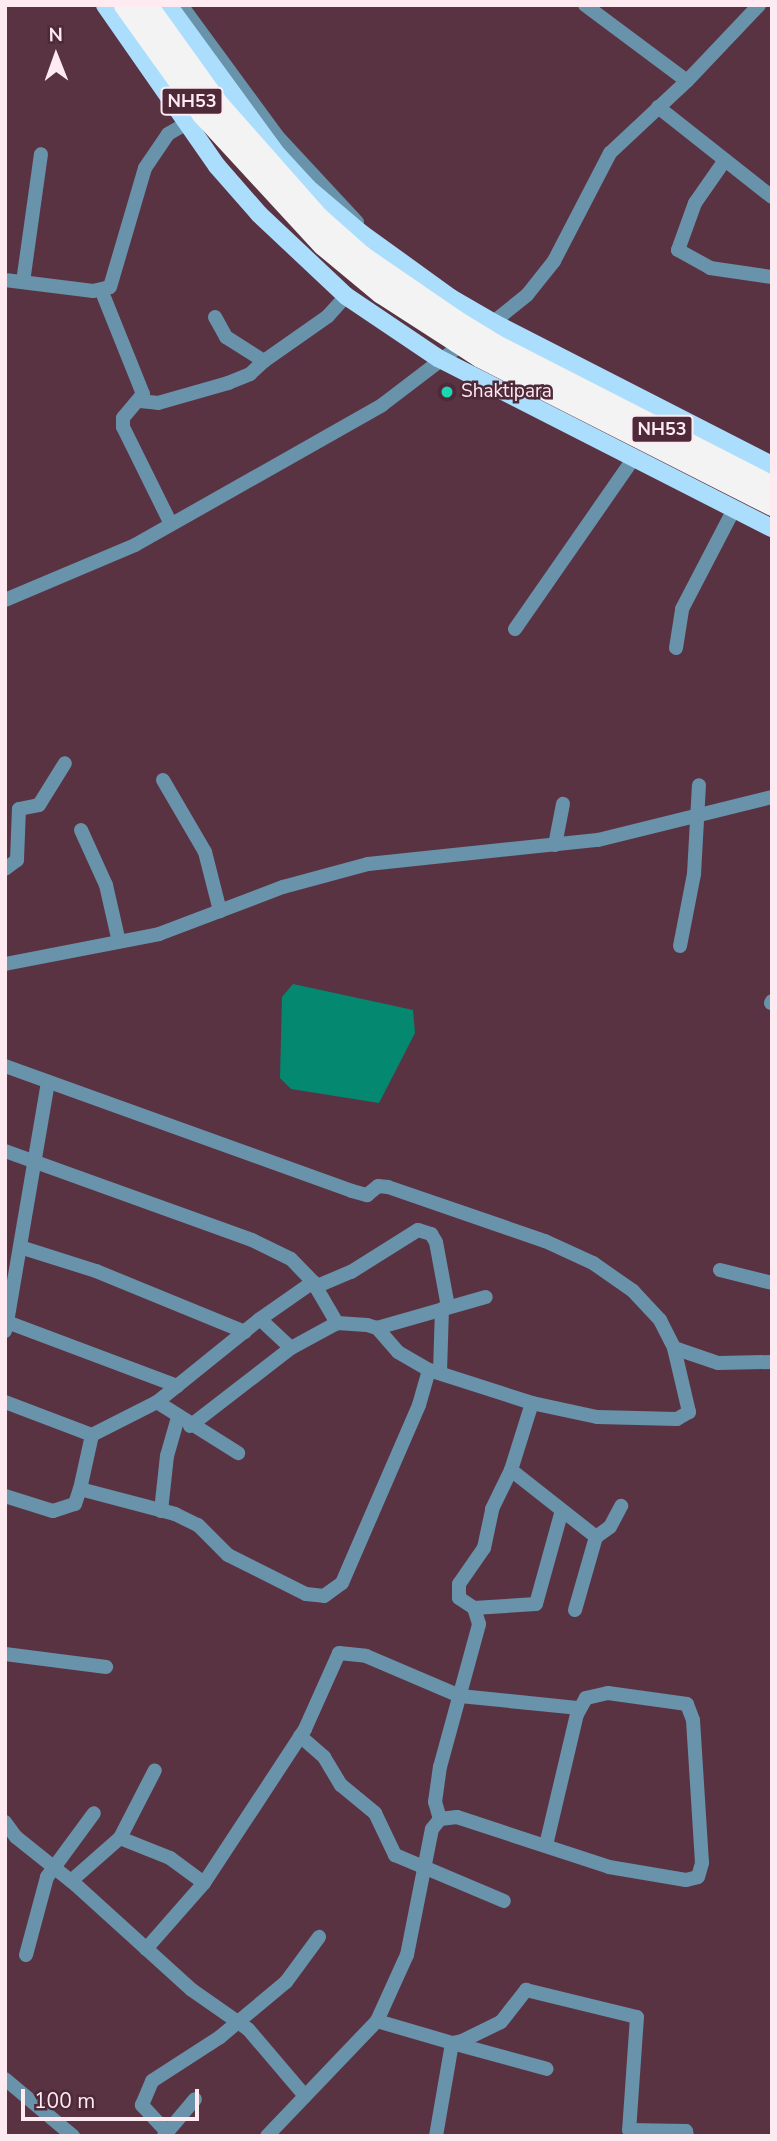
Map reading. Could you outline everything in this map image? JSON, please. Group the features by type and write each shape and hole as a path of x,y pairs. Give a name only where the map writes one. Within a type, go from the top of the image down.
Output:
{"highway":[{"name":"NH53","path":"124,5 202,114 274,183 362,256 463,325 522,360 772,486"},
{"name":"NH53","path":"147,5 274,183 323,245 381,293 480,357 772,505"}],"main road":[{"path":"105,5 185,124 259,214 346,296 438,358 772,528"},
{"path":"168,5 275,152 308,188 361,233 494,323 772,465"}],"street":[{"path":"181,5 278,137 355,219 361,233"},
{"path":"585,5 687,81"},
{"path":"5,600 135,545 382,405 438,358 494,323 527,295 554,261 610,153 687,81 759,5"},
{"path":"659,107 772,197"},
{"path":"5,280 102,292 110,287 145,168 168,134 185,124"},
{"path":"23,282 41,154"},
{"path":"725,160 695,203 678,250 710,268 772,277"},
{"path":"102,292 140,386 140,401 123,418 123,427 171,524"},
{"path":"140,401 158,403 250,374 264,360 328,316 346,296"},
{"path":"215,317 226,337 264,360"},
{"path":"515,629 633,459"},
{"path":"676,648 682,609 734,509"},
{"path":"5,870 17,860 19,809 39,805 65,763"},
{"path":"163,780 205,852 220,911"},
{"path":"680,946 694,874 694,819 699,785"},
{"path":"5,964 159,934 283,887 368,864 555,845 694,819 772,797"},
{"path":"555,845 563,804"},
{"path":"81,830 106,885 119,942"},
{"path":"5,1066 371,1192 388,1187 545,1241 593,1263 633,1290 660,1320 674,1348 689,1409 681,1418 597,1417 532,1403 434,1371 398,1352 377,1328"},
{"path":"48,1082 6,1326 177,1386"},
{"path":"5,1151 252,1240 291,1259 314,1285 337,1323"},
{"path":"5,1402 93,1435 157,1402 260,1319 314,1285 374,1258 411,1231 425,1231 436,1242 445,1308 434,1371 342,1583 332,1592 306,1594 228,1555 198,1525 162,1511 80,1489"},
{"path":"20,1247 122,1281 245,1332"},
{"path":"720,1270 772,1283"},
{"path":"162,1511 167,1456 184,1422 291,1348 337,1323 377,1328 486,1297"},
{"path":"260,1319 291,1348"},
{"path":"674,1348 718,1363 772,1362"},
{"path":"157,1402 184,1422 238,1453"},
{"path":"532,1403 511,1470 492,1509 484,1548 459,1584 459,1598 474,1608 536,1604 561,1514"},
{"path":"5,1496 53,1511 75,1504 93,1435"},
{"path":"511,1470 561,1514 596,1537"},
{"path":"575,1610 596,1537 610,1527 621,1506"},
{"path":"440,1819 436,1789 479,1624 474,1608"},
{"path":"146,1949 204,1883 300,1736 335,1659 344,1651 460,1696 579,1708"},
{"path":"5,1654 106,1667"},
{"path":"267,2136 377,2021 407,1955 432,1829 440,1819 457,1817 546,1845 645,1874 687,1880 702,1873 691,1708 680,1701 608,1693 586,1698 579,1708 546,1845"},
{"path":"300,1736 324,1757 341,1785 375,1812 395,1855 425,1865 504,1901"},
{"path":"71,1881 120,1838 155,1770"},
{"path":"26,1955 53,1866 94,1812"},
{"path":"5,1822 16,1837 71,1881 192,1990 236,2021 305,2096"},
{"path":"120,1838 170,1858 204,1883"},
{"path":"195,2099 166,2134 142,2105 148,2089 220,2037 286,1982 318,1937"},
{"path":"452,2043 501,2022 526,1990 637,2017 629,2130 686,2131 687,2136"},
{"path":"377,2021 547,2069"},
{"path":"436,2136 452,2043"},
{"path":"5,2078 73,2136"}],"shaded area":[{"path":"293,984 413,1010 415,1033 379,1103 291,1089 280,1078 282,997"}],"place":[{"name":"Shaktipara","path":"447,392"}]}
